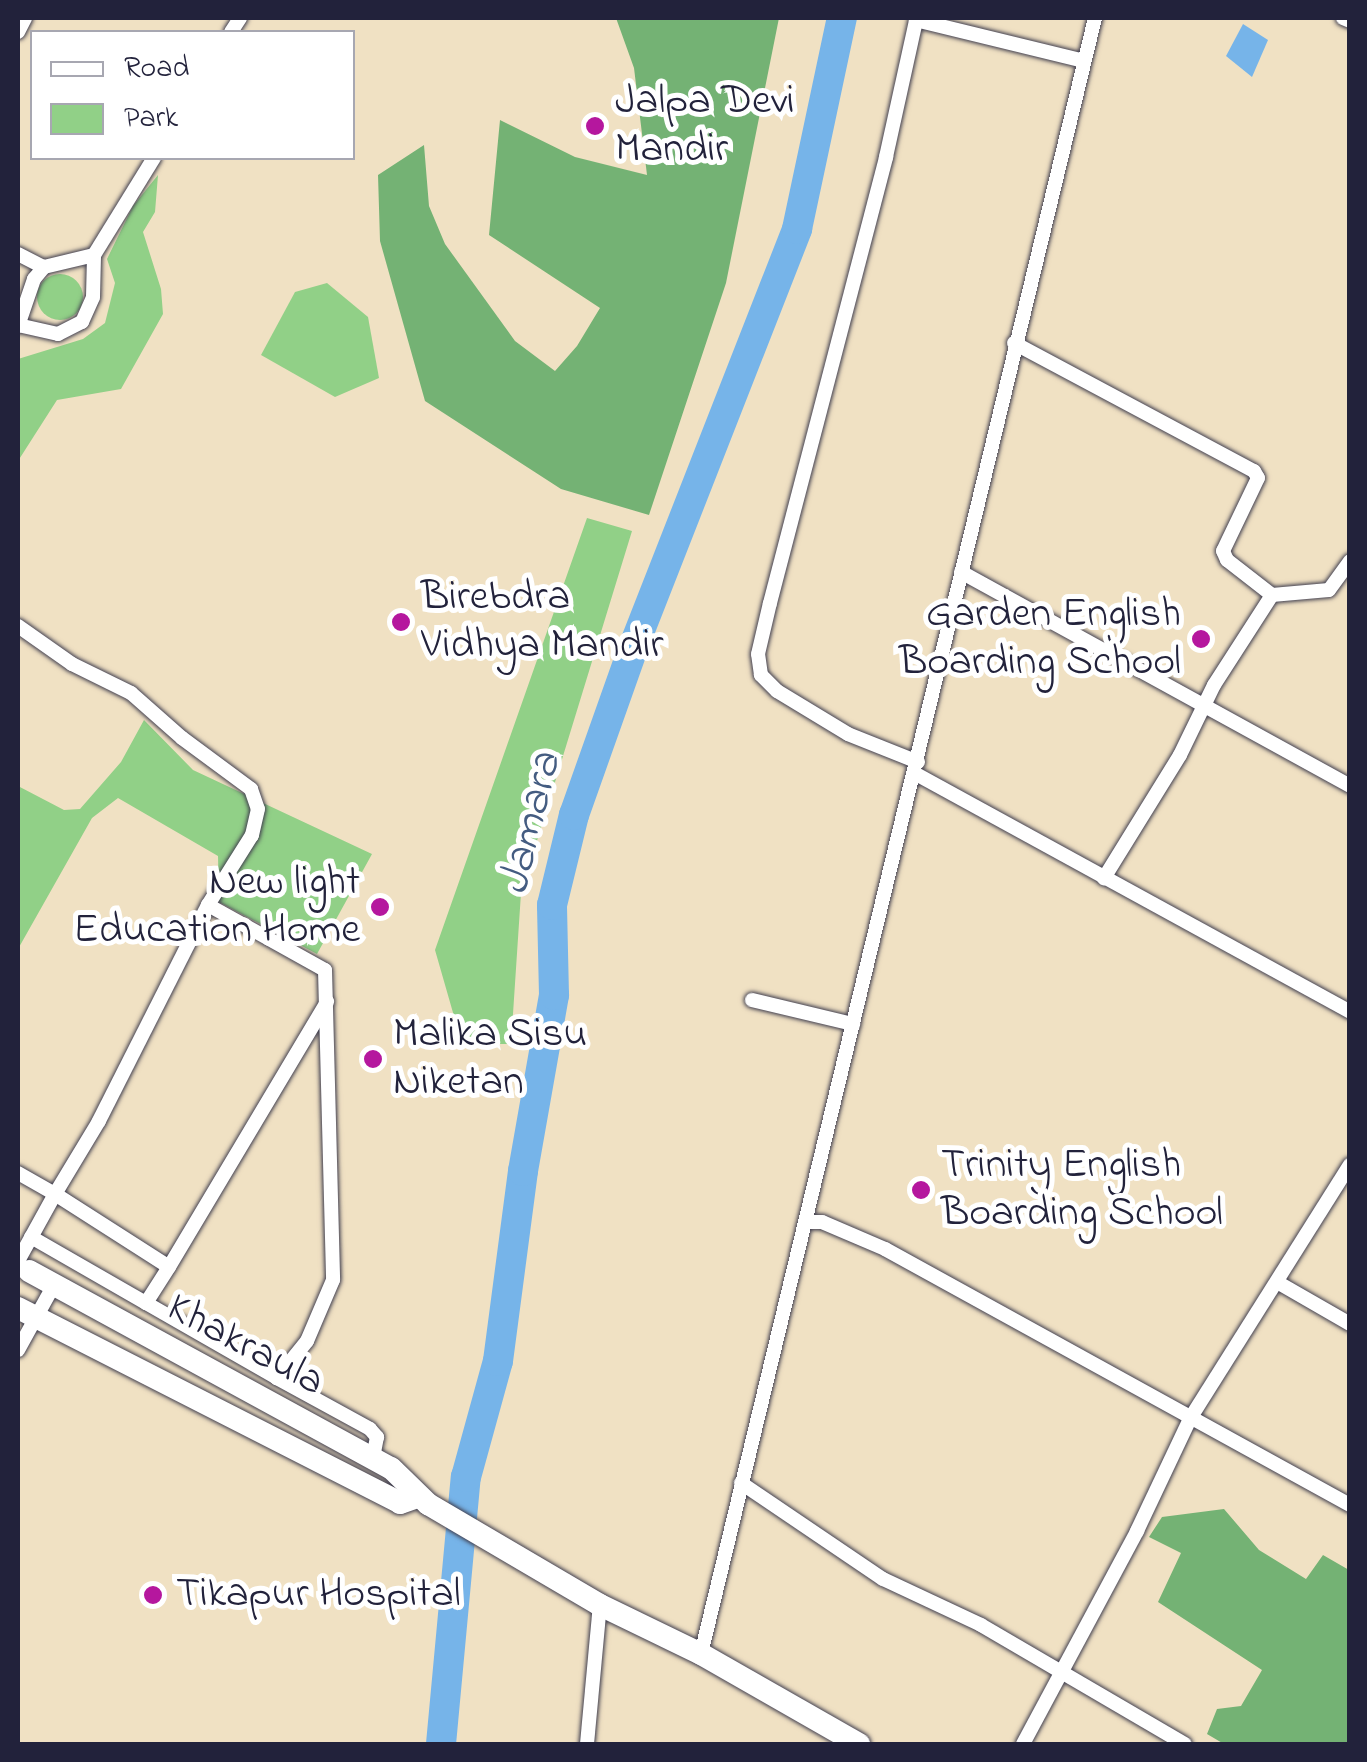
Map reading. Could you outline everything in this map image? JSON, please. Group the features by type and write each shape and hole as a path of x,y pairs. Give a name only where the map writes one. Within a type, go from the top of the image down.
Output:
{"main road":[{"name":"Khakraula","path":"21,1264 373,1458 410,1484 422,1501"},
{"path":"21,1264 29,1292 23,1309"},
{"name":"Khakraula","path":"23,1309 400,1502 422,1501"},
{"path":"422,1501 600,1605 701,1654 860,1744"}],"street":[{"path":"18,32 25,18"},
{"path":"701,1654 1095,18"},
{"path":"1343,18 1350,21"},
{"path":"1084,61 916,20 886,158 770,603 758,654 760,675 777,691 848,734 917,768 1104,878 1350,1012"},
{"path":"94,255 44,267 34,279 18,325 58,334 82,322 93,297 94,255 153,160"},
{"path":"18,254 44,267"},
{"path":"1014,342 1254,471 1258,478 1223,551 1227,560 1272,595 1330,590 1350,561"},
{"path":"961,572 1350,786"},
{"path":"1104,878 1180,755 1203,704 1272,595"},
{"path":"18,626 72,664 130,693 251,789 258,809 252,834 208,905 99,1121 31,1237 21,1264"},
{"path":"208,905 325,970 333,1280 307,1341 277,1378"},
{"path":"752,1000 853,1024"},
{"path":"146,1303 327,1002"},
{"path":"1024,1744 1191,1417 1350,1165"},
{"path":"18,1173 169,1266"},
{"path":"808,1222 822,1222 885,1249 1350,1506"},
{"path":"31,1237 370,1429 377,1437 373,1458"},
{"path":"1277,1282 1350,1324"},
{"path":"18,1350 23,1309 55,1284"},
{"path":"741,1482 884,1579 981,1625 1184,1744"},
{"path":"587,1744 600,1605"}],"green space":[{"path":"616,18 779,18 726,283 649,515 561,489 425,401 380,241 378,175 424,145 429,206 445,244 515,341 555,371 577,346 600,308 489,235 500,120 575,157 647,175 634,68"},
{"path":"158,175 155,212 143,232 161,289 163,314 121,389 57,400 18,461 18,359 83,339 105,323 115,283 107,259 133,206"},
{"path":"60,274 77,280 83,297 77,314 60,320 43,314 37,297 43,280"},
{"path":"327,283 368,317 379,378 335,397 261,355 295,292"},
{"path":"587,518 632,531 521,893 511,1044 462,1044 435,950"},
{"path":"144,720 193,770 372,854 317,954 219,902 218,856 118,798 92,818 18,949 18,786 64,810 80,809 121,762"},
{"path":"1224,1509 1259,1550 1306,1579 1323,1555 1349,1570 1349,1744 1224,1744 1207,1734 1217,1709 1241,1706 1262,1670 1158,1602 1181,1553 1149,1537 1162,1517"}],"water":[{"path":"1243,24 1268,40 1252,77 1226,56"}],"waterway":[{"name":"Jamara","path":"441,1744 466,1477 498,1361 523,1171 554,995 552,905 574,815 633,648 797,229 842,18"}],"place":[{"name":"Jalpa Devi Mandir","path":"595,126"},
{"name":"Birebdra Vidhya Mandir","path":"401,622"},
{"name":"Garden English Boarding School","path":"1201,639"},
{"name":"New light Education Home","path":"380,907"},
{"name":"Malika Sisu Niketan","path":"373,1059"},
{"name":"Trinity English Boarding School","path":"921,1190"},
{"name":"Tikapur Hospital","path":"153,1595"}]}
